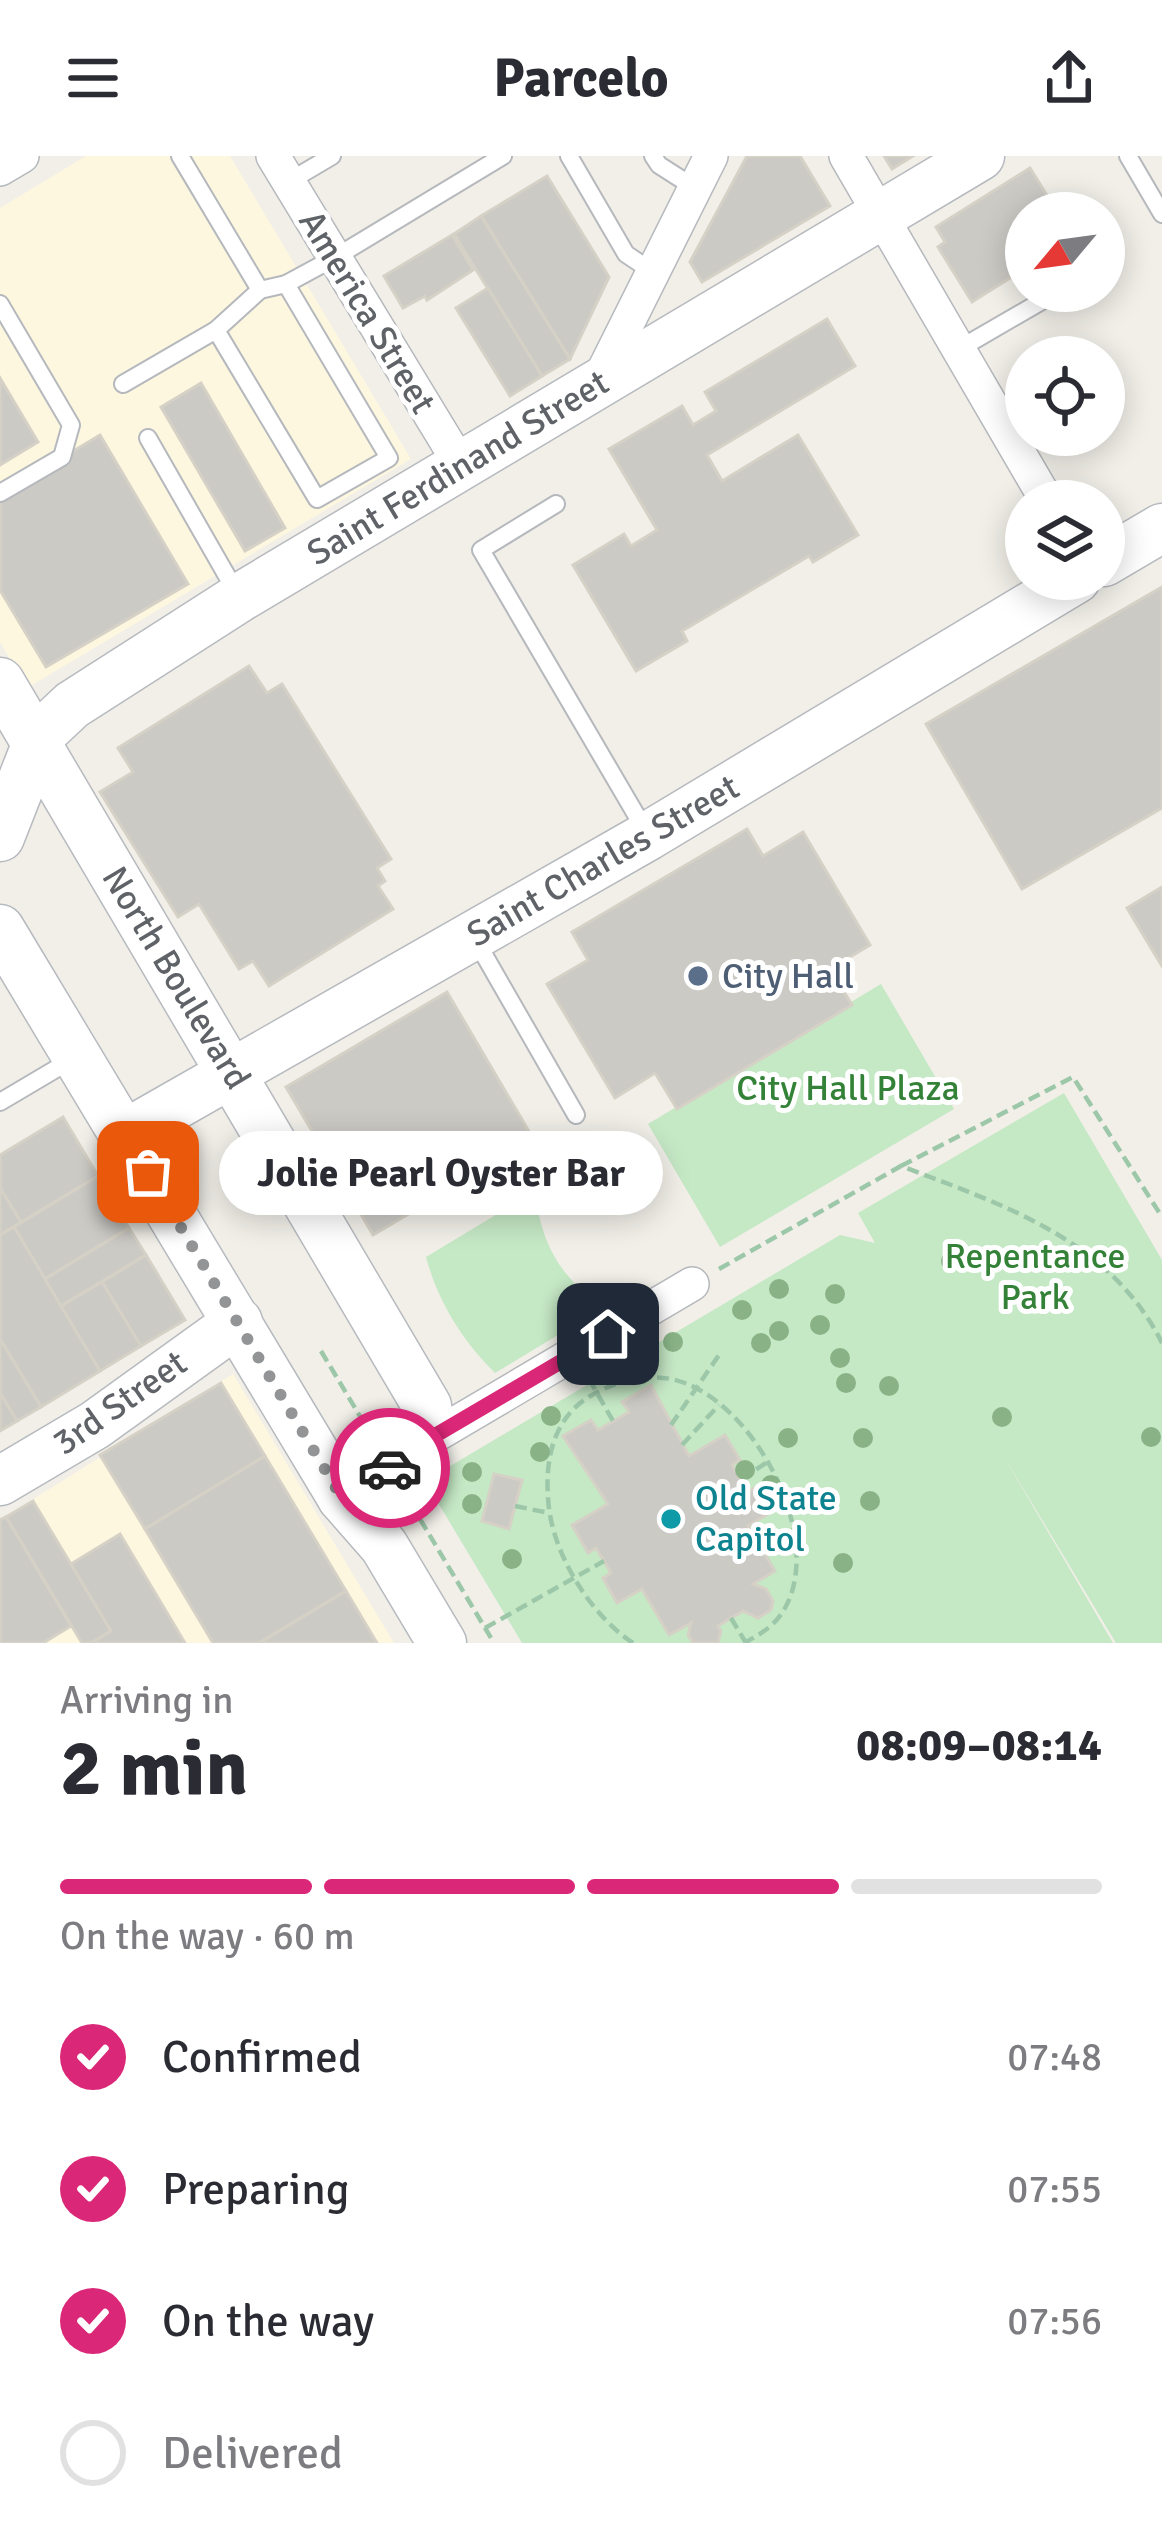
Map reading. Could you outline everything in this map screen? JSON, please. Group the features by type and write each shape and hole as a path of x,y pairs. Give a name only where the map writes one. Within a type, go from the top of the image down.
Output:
{"street":[{"path":"0,170 22,156"},
{"path":"596,385 711,156"},
{"path":"846,156 1035,480"},
{"name":"Saint Ferdinand Street","path":"0,837 36,741 55,718 239,598 354,505 462,467 980,156"},
{"name":"America Street","path":"281,169 462,467"},
{"path":"1125,550 1162,528"},
{"name":"Saint Charles Street","path":"125,1134 649,836 1041,600"},
{"name":"North Boulevard","path":"0,682 423,1397 430,1419 424,1442"},
{"path":"0,928 342,1498 464,1636"},
{"path":"342,1498 424,1442 692,1285"},
{"name":"3rd Street","path":"0,1481 95,1425 238,1322"}],"lane":[{"path":"180,156 260,290"},
{"path":"281,169 332,156"},
{"path":"123,384 216,330 260,290 286,284 503,156"},
{"path":"569,156 626,254 653,272"},
{"path":"653,156 658,165 695,188"},
{"path":"1128,156 1162,214"},
{"path":"216,330 317,499 354,505 389,458 286,284"},
{"path":"0,304 71,425 62,457 0,493"},
{"path":"959,349 1023,312"},
{"path":"148,438 239,598"},
{"path":"556,504 481,550 649,836"},
{"path":"474,937 576,1115"},
{"path":"0,1102 77,1056"}],"path":[{"path":"692,1285 901,1166 1073,1077 1162,1216"},
{"path":"901,1166 1070,1239 1112,1275 1151,1321 1162,1343"},
{"path":"321,1351 376,1443"},
{"path":"574,1354 613,1421"},
{"path":"670,1425 719,1355"},
{"path":"633,1643 604,1617 575,1576 548,1513 549,1460 565,1416 597,1392 645,1377 674,1379 719,1405 755,1441 790,1514 797,1543 795,1580 786,1608 769,1629 746,1643 731,1618"},
{"path":"682,1444 719,1405"},
{"path":"741,1479 767,1462"},
{"path":"405,1494 464,1636"},
{"path":"515,1506 548,1513"},
{"path":"464,1636 604,1561"},
{"path":"464,1636 494,1643"}],"shaded area":[{"path":"86,156 230,156 411,459 27,688 0,642 0,208"},
{"path":"233,1374 394,1643 0,1643 0,1520"}],"green space":[{"name":"City Hall Plaza","path":"881,984 954,1109 720,1247 648,1124"},
{"name":"Repentance Park","path":"1064,1093 1162,1260 1162,1643 1116,1643 1000,1450 1113,1643 522,1643 425,1481 840,1235 875,1243 858,1213"},
{"path":"535,1191 555,1258 604,1307 495,1373 453,1320 426,1257"}],"building":[{"path":"747,156 800,156 830,206 702,282 690,262"},
{"path":"884,156 913,156 892,169"},
{"path":"1030,168 1045,192 1005,192 1005,281 972,302 938,247 945,242 936,227"},
{"path":"547,176 609,277 570,359 481,216"},
{"path":"481,216 570,359 542,376 454,234"},
{"path":"452,235 473,270 427,300 425,296 403,308 384,276"},
{"path":"488,288 542,376 510,396 456,308"},
{"path":"827,319 855,366 707,455 722,481 798,435 858,535 813,562 809,556 682,631 687,641 636,671 573,565 624,534 631,546 657,530 609,449 682,406 693,425 716,411 705,392"},
{"path":"0,378 38,442 0,465"},
{"path":"201,383 285,528 245,551 161,407"},
{"path":"100,435 188,584 46,667 0,590 0,495"},
{"path":"1162,587 1162,808 1022,889 926,724"},
{"path":"249,666 267,693 282,684 391,859 377,868 385,881 378,886 393,909 269,986 253,961 239,969 199,904 178,917 100,792 133,772 118,748"},
{"name":"City Hall","path":"747,829 763,856 803,832 870,945 830,969 852,1005 677,1109 655,1073 615,1098 547,984 588,960 572,932"},
{"path":"1162,887 1162,966 1127,908"},
{"path":"447,992 534,1140 373,1235 286,1087"},
{"path":"63,1117 98,1176 21,1222 0,1188 0,1155"},
{"path":"98,1176 129,1228 45,1279 14,1227"},
{"path":"0,1188 21,1222 0,1235"},
{"path":"14,1227 100,1371 41,1407 0,1339 0,1235"},
{"path":"129,1228 146,1255 61,1306 45,1279"},
{"path":"146,1255 185,1320 141,1346 102,1282"},
{"path":"102,1282 141,1346 100,1371 61,1306"},
{"path":"0,1339 41,1407 17,1421 0,1393"},
{"path":"221,1383 265,1456 145,1529 100,1455"},
{"name":"Old State Capitol","path":"651,1385 689,1456 725,1435 740,1460 732,1465 748,1492 756,1487 771,1512 748,1526 775,1571 753,1584 766,1589 773,1601 771,1610 758,1618 743,1611 718,1626 718,1643 693,1643 688,1635 691,1623 669,1635 642,1589 617,1603 603,1578 611,1573 596,1548 588,1553 572,1525 608,1504 563,1436 591,1420 598,1430 629,1412 622,1402"},
{"path":"0,1393 17,1421 0,1431"},
{"path":"265,1456 346,1591 259,1643 213,1643 145,1529"},
{"path":"494,1474 522,1480 509,1529 482,1521"},
{"path":"33,1501 111,1631 91,1643 82,1643 6,1517"},
{"path":"6,1517 71,1626 43,1643 0,1643 0,1520"},
{"path":"120,1534 185,1643 91,1643 111,1631 71,1564"},
{"path":"346,1591 377,1643 259,1643"}],"way so far":[{"path":"148,1172 342,1498 390,1468"}],"place":[{"name":"City Hall","path":"698,976"},
{"name":"Jolie Pearl Oyster Bar","path":"148,1172"},
{"name":"Old State Capitol","path":"671,1519"}],"route":[{"path":"390,1468 424,1442 608,1334"}]}
